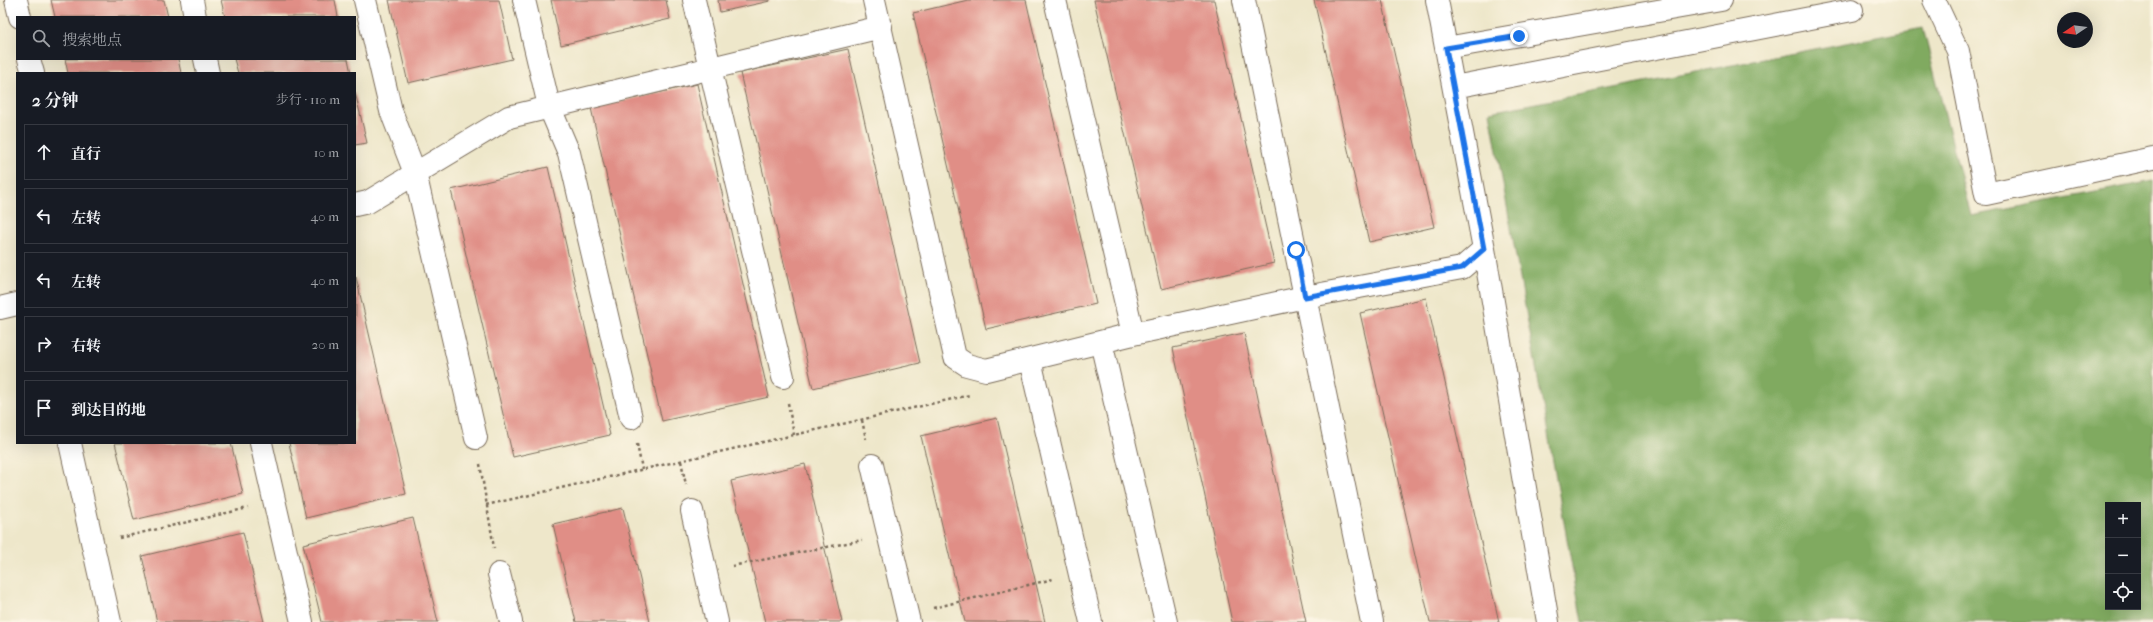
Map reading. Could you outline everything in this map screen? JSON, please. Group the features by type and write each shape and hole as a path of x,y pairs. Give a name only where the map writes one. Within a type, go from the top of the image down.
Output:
{"street":[{"path":"16,0 20,16"},
{"path":"192,0 196,16"},
{"path":"365,0 392,111 415,173 476,438"},
{"path":"524,0 549,106 569,153 631,418"},
{"path":"694,0 783,377"},
{"path":"874,0 955,356 967,365 986,370 1133,334 1305,297 1462,268 1484,249"},
{"path":"1055,0 1133,334"},
{"path":"1244,0 1372,622"},
{"path":"1437,0 1484,249 1548,622"},
{"path":"1446,48 1721,0"},
{"path":"1934,0 1958,51 1986,194 2153,158"},
{"path":"1454,87 1852,10"},
{"path":"356,205 368,202 509,117 549,106 881,27"},
{"path":"29,60 33,72"},
{"path":"205,60 208,72"},
{"path":"0,308 16,304"},
{"path":"1101,342 1166,622"},
{"path":"1030,360 1091,622"},
{"path":"70,444 110,622"},
{"path":"261,444 302,622"},
{"path":"872,465 908,618"},
{"path":"692,511 717,622"},
{"path":"499,574 511,622"}],"path":[{"path":"783,377 794,435"},
{"path":"486,505 974,394"},
{"path":"476,438 486,505 499,574"},
{"path":"93,544 275,501"},
{"path":"706,572 888,534"},
{"path":"908,618 1079,572"}],"green space":[{"path":"1923,28 1971,216 2153,181 2153,622 1582,622 1490,112"}],"building":[{"path":"51,0 164,0 168,16 55,16"},
{"path":"221,0 335,0 338,16 225,16"},
{"path":"389,0 499,0 512,59 408,83"},
{"path":"551,0 666,0 670,19 561,45"},
{"path":"718,0 770,0 770,1 720,12"},
{"path":"968,0 1026,0 1096,304 986,329 913,13"},
{"path":"1094,0 1214,0 1274,263 1161,289"},
{"path":"1314,0 1382,0 1434,227 1369,242"},
{"path":"848,49 920,363 813,388 740,73"},
{"path":"65,60 178,60 181,72 68,72"},
{"path":"234,60 348,60 351,72 238,72"},
{"path":"697,84 769,397 662,421 591,108"},
{"path":"356,96 367,143 356,145"},
{"path":"548,167 610,435 513,457 451,190"},
{"path":"356,277 406,494 306,518 289,444 356,444"},
{"path":"1426,298 1499,622 1430,622 1360,313"},
{"path":"1244,333 1306,622 1232,622 1173,348"},
{"path":"997,418 1045,622 965,622 921,436"},
{"path":"115,444 231,444 243,494 134,520"},
{"path":"805,464 842,622 765,622 731,481"},
{"path":"623,508 650,622 576,622 553,524"},
{"path":"413,518 438,622 322,622 303,544"},
{"path":"243,532 264,622 157,622 142,556"}],"route":[{"path":"1296,250 1305,297 1462,268 1484,249 1446,48 1519,36"}]}
